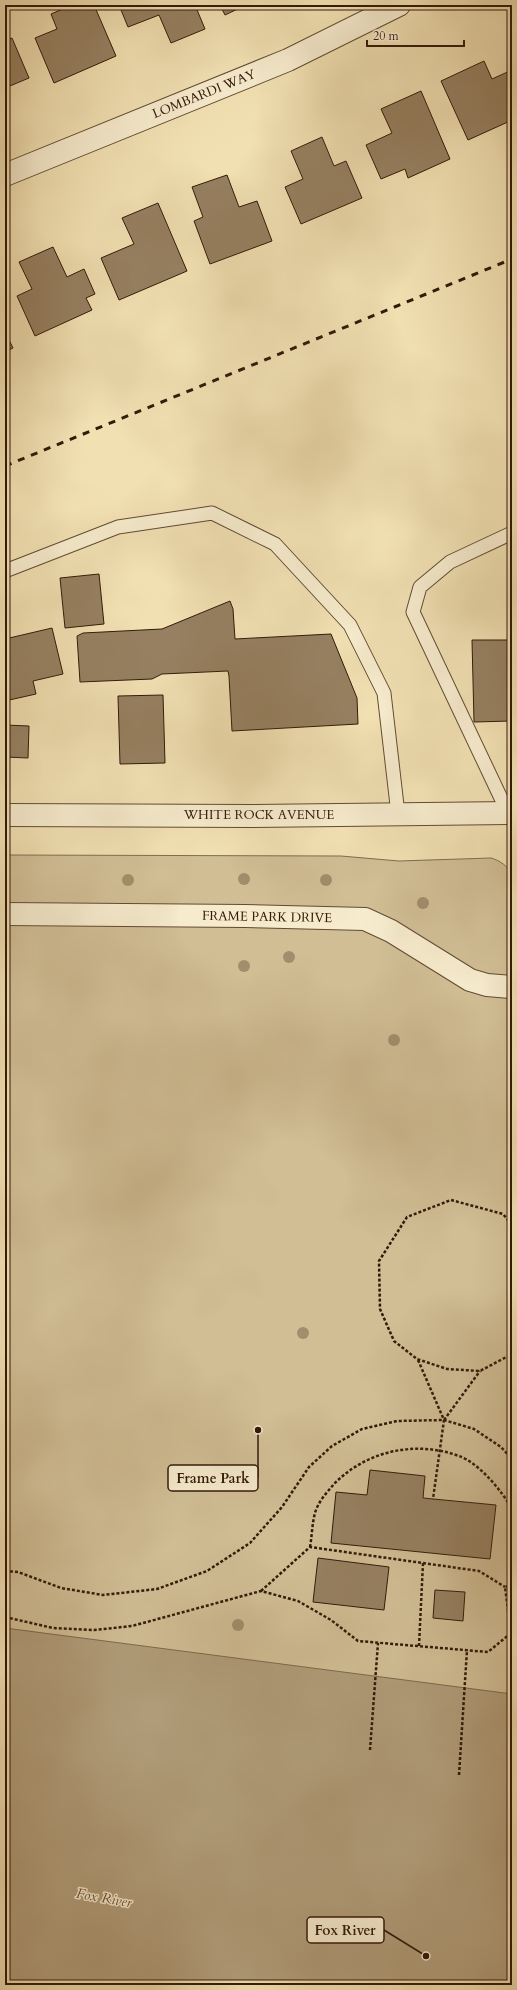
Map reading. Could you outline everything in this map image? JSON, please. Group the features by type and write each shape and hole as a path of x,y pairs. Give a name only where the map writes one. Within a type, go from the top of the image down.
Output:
{"street":[{"name":"LOMBARDI WAY","path":"5,175 288,60 399,5"},
{"name":"WHITE ROCK AVENUE","path":"5,815 250,816 510,813"},
{"name":"FRAME PARK DRIVE","path":"5,914 245,916 365,919 391,931 470,980 487,985 512,987"}],"lane":[{"path":"5,571 118,527 212,513 276,544 350,625 384,693 398,814"},
{"path":"510,813 413,612 420,587 450,562 512,533"}],"path":[{"path":"480,1370 447,1369 418,1360 394,1341 380,1309 379,1261 407,1217 451,1200 503,1214 512,1225"},
{"path":"433,1499 444,1420 480,1370 512,1354"},
{"path":"418,1360 444,1420"},
{"path":"5,1571 18,1572 61,1588 104,1595 157,1588 207,1571 250,1543 282,1507 309,1466 332,1446 362,1429 398,1421 444,1420 474,1429 501,1447 512,1458"},
{"path":"5,1617 53,1628 94,1630 132,1626 261,1591 310,1547 315,1513 326,1493 341,1478 364,1460 385,1452 406,1448 440,1451 460,1456 483,1472 500,1489 512,1509"},
{"path":"310,1547 479,1572 505,1587 512,1585"},
{"path":"419,1646 423,1563"},
{"path":"261,1591 298,1601 331,1620 358,1641 488,1652 511,1633 505,1587"},
{"path":"370,1750 378,1643"},
{"path":"459,1775 467,1650"}],"shaded area":[{"path":"5,855 341,856 399,861 491,858 503,864 512,874 512,1985 5,1985"}],"water":[{"path":"5,1628 512,1694 512,1985 5,1985"}],"building":[{"path":"72,5 94,5 116,56 54,83 35,38 57,29 51,14"},
{"path":"119,5 195,5 205,29 171,43 159,15 128,27"},
{"path":"220,5 246,5 225,15"},
{"path":"12,38 29,78 5,88 5,41"},
{"path":"484,61 492,79 512,70 512,112 507,114 510,121 468,140 441,81"},
{"path":"421,91 450,159 408,178 405,169 381,179 366,145 392,133 381,109"},
{"path":"322,137 334,166 346,161 362,198 301,224 285,187 303,179 291,151"},
{"path":"227,175 239,207 257,201 272,241 210,264 194,221 203,217 192,187"},
{"path":"158,203 187,271 119,300 101,258 134,244 122,218"},
{"path":"53,247 67,277 84,269 95,294 86,298 92,310 35,336 17,296 32,289 19,262"},
{"path":"5,332 13,348 5,352"},
{"path":"99,574 104,624 65,628 60,578"},
{"path":"230,601 233,609 235,639 331,634 357,698 358,724 232,731 228,671 162,674 152,679 80,682 77,636 83,633 162,629"},
{"path":"52,628 63,674 33,681 36,694 5,701 5,639"},
{"path":"472,640 512,640 512,721 474,722"},
{"path":"163,695 165,763 120,764 118,696"},
{"path":"5,725 29,726 28,758 5,757"},
{"path":"370,1470 425,1476 423,1498 496,1505 490,1559 331,1543 336,1492 367,1495"},
{"path":"318,1558 389,1567 384,1610 313,1602"},
{"path":"435,1590 465,1592 463,1621 433,1618"}],"railway":[{"path":"5,466 512,259"}],"place":[{"name":"Frame Park","path":"258,1430"},
{"name":"Fox River","path":"426,1956"}]}
